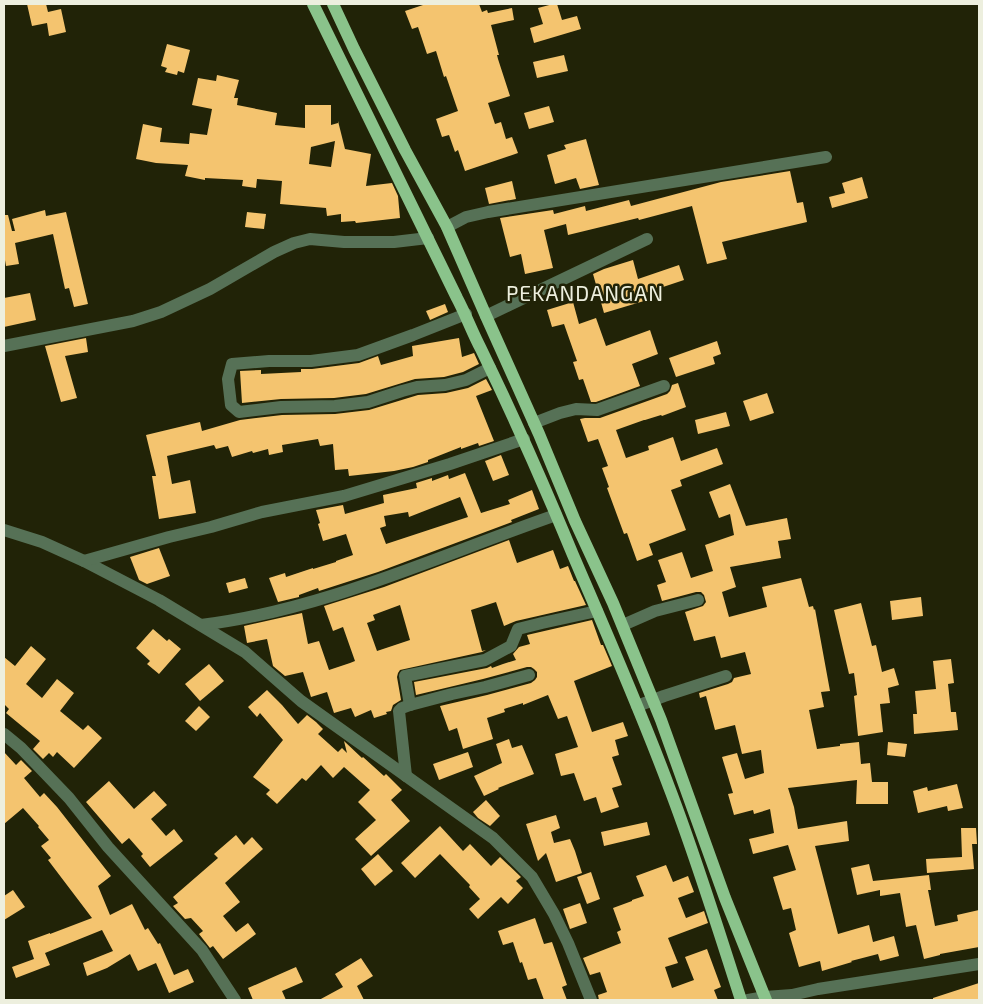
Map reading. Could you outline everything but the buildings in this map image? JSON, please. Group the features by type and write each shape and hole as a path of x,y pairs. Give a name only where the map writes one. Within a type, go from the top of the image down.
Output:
{"main road":[{"path":"313,4 466,314 556,515 622,669 669,787 741,1000"},
{"path":"334,4 354,49 447,227 536,422 575,521 627,623 658,698 723,893 765,998"},
{"path":"428,238 447,227"},
{"path":"708,898 723,893"}],"street":[{"path":"447,227 466,217 488,212 826,157"},
{"path":"4,346 134,321 161,312 210,289 274,252 294,243 310,239 344,242 394,242 428,238"},
{"path":"486,316 647,239"},
{"path":"466,314 358,355 311,360 232,364 228,379 232,405 239,412 281,407 335,406 368,402 417,387 444,385 466,380 490,368"},
{"path":"536,422 576,409 597,410 664,386"},
{"path":"84,561 262,512 344,496 521,440"},
{"path":"201,625 231,621 304,604 394,575 556,515"},
{"path":"4,530 42,542 84,561 159,600 245,652 301,701 493,838 532,877 554,914 568,943 591,1000"},
{"path":"627,623 655,611 698,600"},
{"path":"410,705 405,676 485,660 511,646 518,630 597,611"},
{"path":"406,776 399,711 402,708 452,694 485,688 528,675"},
{"path":"637,706 726,676"},
{"path":"4,734 22,748 69,798 108,847 202,950 235,1000"},
{"path":"748,1000 792,995 818,988 979,964"}],"district":[{"name":"PEKANDANGAN","path":"585,294"}]}
